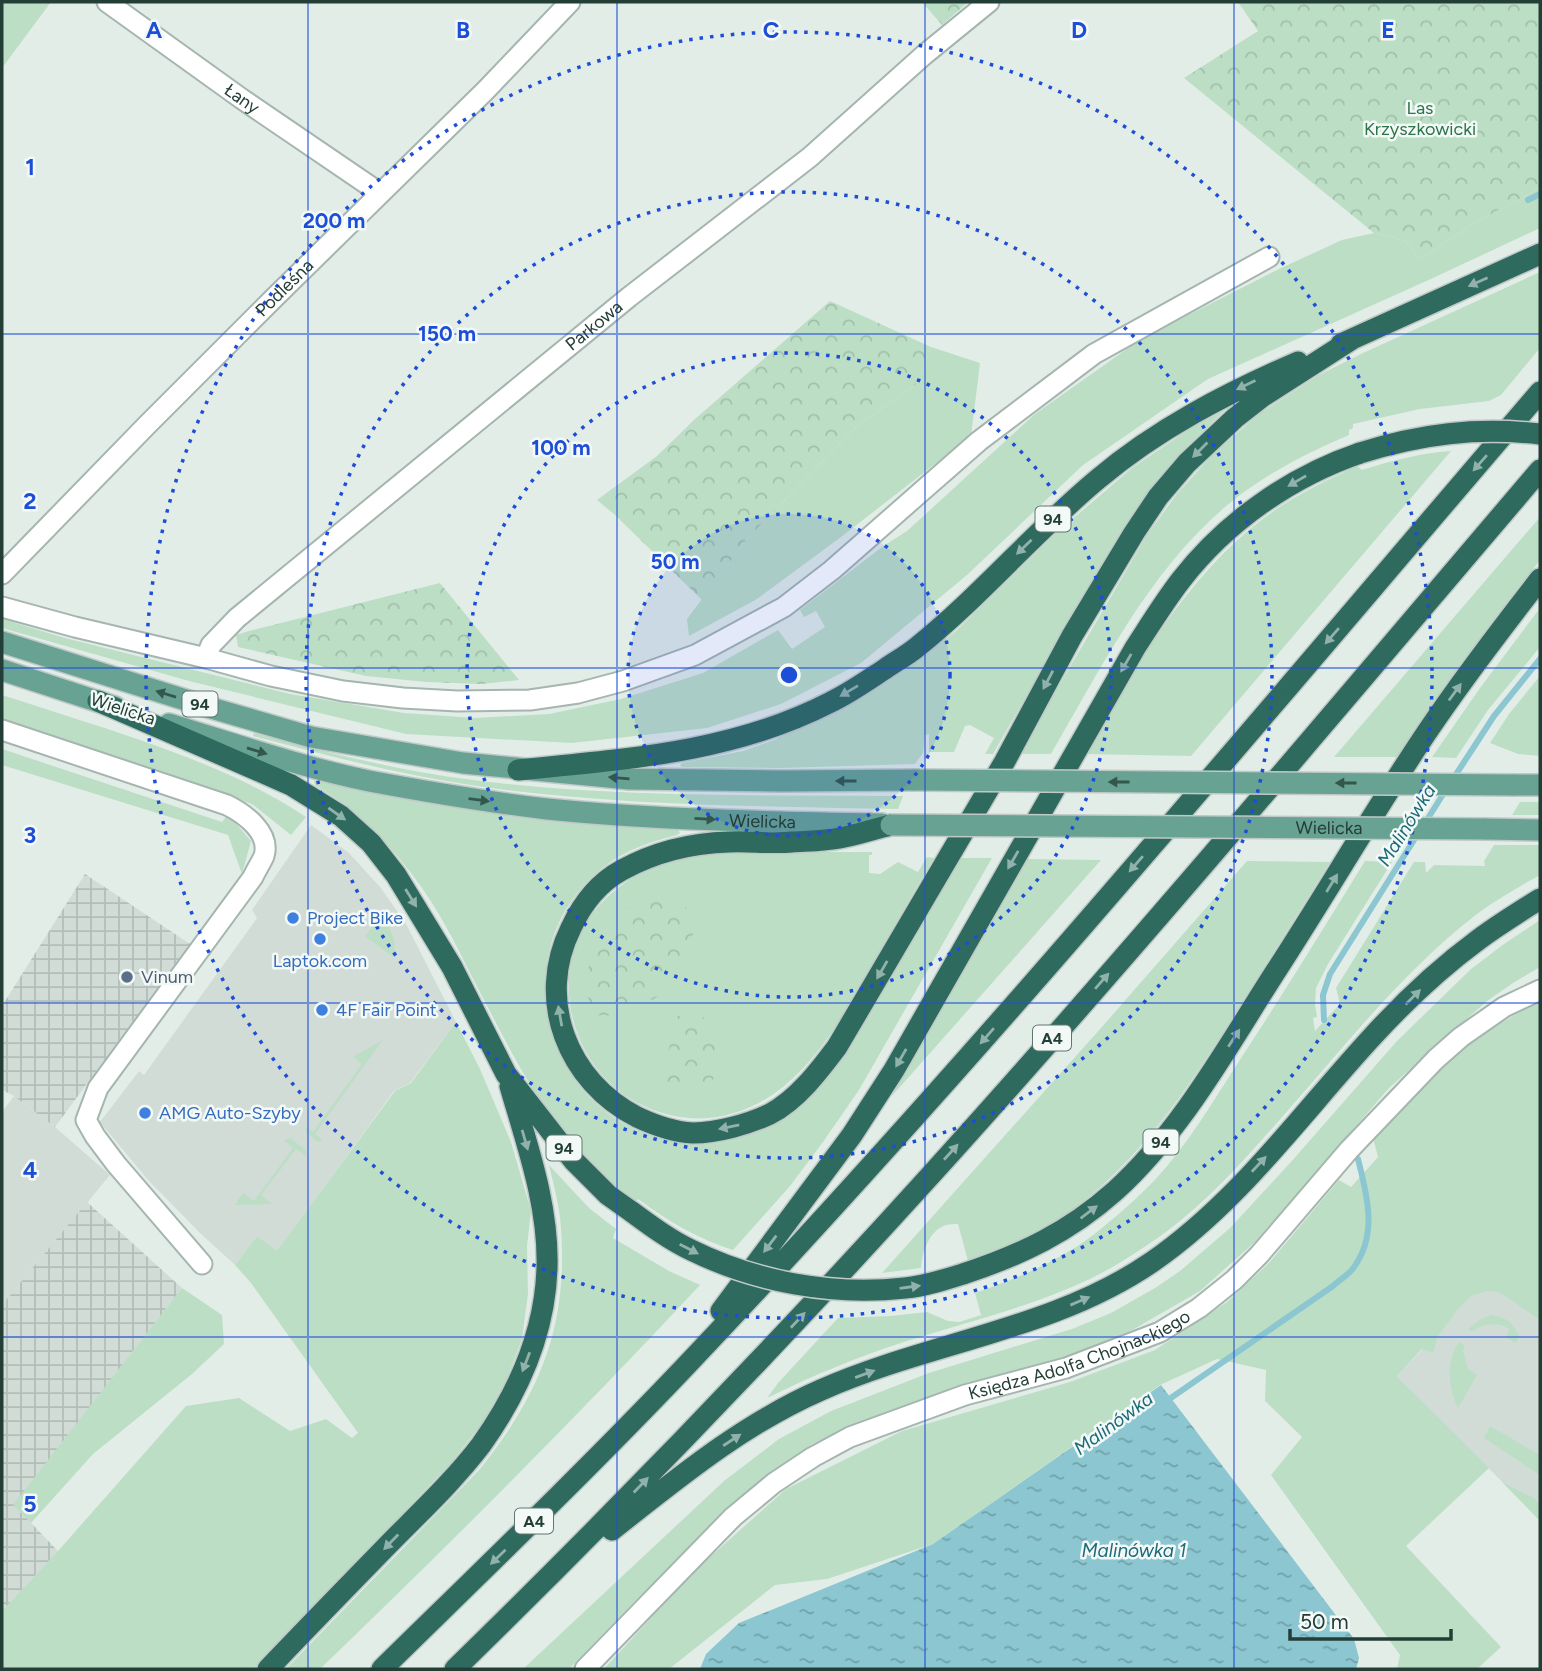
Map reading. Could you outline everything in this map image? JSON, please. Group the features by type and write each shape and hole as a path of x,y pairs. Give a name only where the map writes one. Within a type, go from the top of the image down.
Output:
{"highway":[{"name":"94","path":"518,769 647,757 701,748 772,728 832,702 915,649 1099,478 1191,414 1249,383 1540,254"},
{"path":"891,825 840,838 685,846 621,870 604,882 577,915 567,935 559,961 556,988 564,1038 576,1062 590,1081 622,1109 665,1128 693,1133 746,1124 772,1113 816,1075 837,1048 1005,761 1072,636 1158,497 1187,463 1235,418 1262,397 1354,338"},
{"name":"A4","path":"382,1669 509,1547 683,1369 974,1051 1540,392"},
{"path":"683,1369 724,1306 852,1135 894,1070 1100,708 1162,605 1200,557 1257,506 1308,474 1343,458 1409,439 1455,433 1492,430 1540,434"},
{"name":"A4","path":"455,1669 637,1489 930,1176 1191,878 1540,470"},
{"name":"94","path":"506,1074 574,1161 608,1195 659,1232 690,1250 746,1273 806,1286 877,1290 907,1288 963,1274 1033,1248 1063,1230 1115,1191 1159,1146 1180,1119 1289,952 1426,733 1540,579"},
{"path":"98,701 291,785 341,816 371,843 396,875 452,967 506,1074 540,1196 547,1267 544,1303 536,1336 510,1400 480,1446 447,1485 268,1669"},
{"path":"541,1585 729,1441 779,1410 823,1389 877,1369 1063,1309 1105,1291 1150,1263 1216,1212 1373,1037 1433,977 1505,920 1540,899"}],"main road":[{"name":"Wielicka","path":"2,642 311,737 411,755 518,769 629,779 1540,785"},
{"name":"Wielicka","path":"2,670 281,758 366,780 468,799 548,809 755,821 891,825 1540,830"}],"street":[{"name":"Łany","path":"107,2 380,193"},
{"name":"Podleśna","path":"2,574 148,424 486,90 570,2"},
{"name":"Parkowa","path":"206,658 211,645 237,618 629,297 810,157 924,55 989,2"},
{"path":"2,607 271,676 343,691 457,701 530,700 578,693 623,681 695,655 784,607 832,570 979,441 1094,354 1269,257"},
{"path":"2,730 227,805 243,814 263,836 265,854 253,877 98,1088 86,1120 116,1164 202,1264"},
{"name":"Księdza Adolfa Chojnackiego","path":"585,1669 733,1517 774,1483 813,1457 850,1437 965,1395 1066,1368 1160,1332 1199,1308 1234,1280 1259,1255 1349,1150 1436,1059 1461,1037 1504,1007 1540,990"}],"shaded area":[{"path":"311,825 349,853 380,887 405,922 456,1022 410,1083 394,1091 277,1252 257,1236 235,1265 148,1180 100,1122 139,1071 144,1075 257,918 252,910"},
{"path":"85,874 190,944 55,1127 2,1090 2,1006"},
{"path":"14,1096 55,1127 110,1175 2,1305 2,1112"},
{"path":"87,1202 182,1288 14,1505 58,1551 2,1611 2,1305"},
{"path":"1480,1271 1540,1314 1540,1520 1397,1376 1444,1327"}],"green space":[{"path":"2,2 51,2 2,68"},
{"path":"922,2 968,2 942,25"},
{"name":"Las Krzyszkowicki","path":"1238,2 1540,2 1540,188 1476,222 1420,259 1406,241 1374,233 1184,78 1258,31"},
{"path":"1540,188 1540,228 1208,379 1083,465 967,575 861,663 781,704 707,728 572,743 406,734 189,681 2,628 2,619 65,638 290,694 404,713 475,718 549,714 621,699 703,673 778,630 792,649 825,627 816,611 804,617 800,610 907,531 1035,414 1141,339 1342,240 1374,233 1406,241 1420,259 1476,222"},
{"path":"1540,272 1540,348 1501,395 1489,401 1420,409 1353,424 1349,435 1284,466 1239,496 1197,533 1149,591 1108,655 1051,754 1019,754 1147,535 1177,494 1212,455 1259,414 1319,375"},
{"path":"830,301 931,347 916,384 856,427 746,540 702,600 597,500 657,456 695,419"},
{"path":"931,347 980,363 971,436 757,599 689,636 687,619 746,540 856,427 916,384"},
{"path":"1225,410 1178,456 1123,528 993,754 985,754 994,738 970,725 965,726 954,752 929,752 929,734 925,735 923,753 915,764 781,768 680,765 743,751 774,740 839,710 879,687 956,631 1055,534 1132,468 1191,428"},
{"path":"1451,451 1191,756 1084,754 1142,658 1185,597 1235,542 1264,518 1321,483 1357,466 1362,470 1406,458"},
{"path":"1540,517 1540,560 1489,626 1397,757 1334,757"},
{"path":"440,583 519,680 482,684 366,676 238,647 236,635"},
{"path":"1540,608 1540,647 1488,710 1456,758 1432,757 1480,688"},
{"path":"1540,676 1540,756 1518,754 1490,743 1509,714"},
{"path":"2,695 205,764 266,793 306,817 291,835 252,804 2,721"},
{"path":"254,733 418,772 526,786 633,793 903,796 898,809 694,804 542,794 401,772 253,736"},
{"path":"2,749 222,822 228,814 251,841 242,874 228,835 2,765"},
{"path":"315,779 405,799 495,814 678,830 680,833 677,835 640,847 613,860 572,900 552,940 545,983 550,1026 567,1067 593,1101 630,1127 675,1141 711,1142 745,1135 777,1120 807,1099 851,1046 959,858 992,858 859,1090 790,1186 733,1250 684,1229 638,1199 634,1203 581,1155 558,1127 519,1066 447,928 422,888 377,834 342,803 315,785"},
{"path":"1520,802 1540,802 1540,815 1512,815"},
{"path":"1494,845 1540,845 1540,875 1477,914 1424,960 1375,1010 1242,1162 1198,1206 1166,1232 1110,1269 1068,1289 869,1354 767,1398 838,1318 927,1312 948,1321 959,1322 981,1315 975,1293 1042,1266 1088,1239 1145,1190 1188,1139 1365,861 1392,862 1328,964 1316,988 1317,1017 1313,1018 1315,1031 1340,1004 1336,988 1414,862 1425,862 1426,873 1434,865 1485,866 1484,861"},
{"path":"716,852 872,852 872,855 869,855 869,873 880,874 898,862 918,872 927,857 934,858 844,1014 797,1074 772,1095 734,1113 708,1118 680,1117 642,1105 611,1084 588,1055 574,1022 569,986 574,951 590,917 618,888 640,874 664,864"},
{"path":"1027,859 1101,860 892,1096"},
{"path":"1247,861 1330,862 1203,1063 1142,1144 1095,1192 1068,1213 1032,1235 968,1261 958,1224 946,1225 931,1237 921,1268 882,1273 1101,1028"},
{"path":"643,894 680,894 696,929 661,995 621,1016 591,1015 585,978 593,954 615,918"},
{"path":"381,915 394,940 393,957 365,936"},
{"path":"1540,920 1540,967 1487,1001 1389,1088 1256,1241 1200,1291 1134,1329 1066,1359 866,1419 812,1444 762,1479 634,1602 569,1669 523,1669 724,1481 779,1439 831,1411 929,1373 1072,1329 1111,1313 1180,1271 1230,1228 1397,1041 1471,969"},
{"path":"1540,1001 1540,1320 1499,1292 1486,1291 1471,1296 1438,1336 1433,1353 1422,1349 1397,1376 1489,1468 1406,1546 1501,1647 1477,1669 1397,1669 1400,1655 1271,1475 1302,1437 1265,1401 1266,1370 1217,1359 1160,1385 933,1544 827,1579 775,1585 669,1669 604,1669 692,1573 786,1489 902,1431 1070,1382 1155,1350 1227,1302 1268,1264 1339,1180 1351,1187 1378,1157 1373,1138 1467,1042"},
{"path":"697,1010 725,1041 709,1093 662,1087 675,1017"},
{"path":"456,1022 480,1069 511,1142 531,1211 527,1246 528,1294 522,1339 507,1379 483,1422 451,1463 254,1669 2,1669 2,1611 186,1406 239,1398 290,1431 326,1419 352,1438 358,1433 251,1283 235,1265 257,1236 277,1251 395,1091 411,1083"},
{"path":"382,1041 315,1134 323,1140 318,1142 306,1132 305,1127 313,1132 362,1064 353,1057"},
{"path":"290,1138 306,1150 306,1156 296,1149 261,1195 272,1204 235,1205 243,1193 254,1201 293,1148 284,1140"},
{"path":"549,1165 589,1208 616,1229 613,1238 669,1271 700,1285 513,1480 320,1669 286,1669 480,1469 519,1414 534,1386 546,1357 560,1297 561,1229"},
{"path":"182,1288 222,1315 224,1344 192,1374 93,1454 31,1523 13,1505"},
{"path":"1492,1315 1512,1324 1519,1336 1516,1343 1507,1338 1509,1329 1500,1325 1485,1325 1472,1332 1468,1329"},
{"path":"1459,1342 1465,1346 1463,1350 1468,1369 1477,1375 1458,1408 1452,1392 1450,1366"},
{"path":"1490,1426 1540,1455 1540,1475 1484,1438"},
{"path":"1503,1483 1534,1498 1539,1504 1540,1521"}],"water":[{"name":"Malinówka 1","path":"1161,1385 1354,1639 1359,1658 1356,1669 700,1669 706,1654 739,1623 933,1544"}],"waterway":[{"path":"1528,200 1540,194"},
{"name":"Malinówka","path":"1453,779 1494,716 1540,659"},
{"name":"Malinówka","path":"1425,823 1447,788"},
{"name":"Malinówka","path":"1324,1020 1323,995 1330,974 1419,832"},
{"name":"Malinówka","path":"1165,1402 1333,1286 1352,1270 1366,1241 1368,1228 1365,1186 1358,1159"}],"place":[{"name":"Project Bike","path":"293,918"},
{"name":"Laptok.com","path":"320,939"},
{"name":"Vinum","path":"127,977"},
{"name":"4F Fair Point","path":"322,1010"},
{"name":"AMG Auto-Szyby","path":"145,1113"}]}
